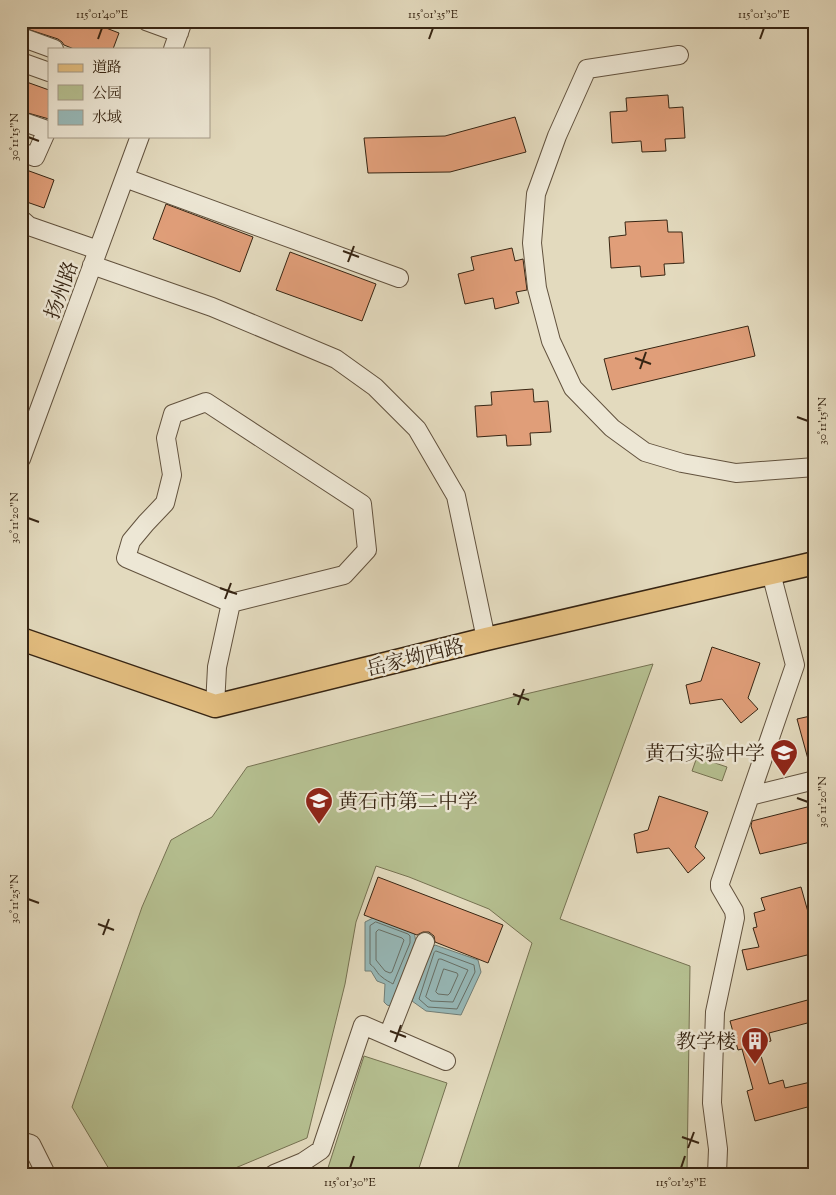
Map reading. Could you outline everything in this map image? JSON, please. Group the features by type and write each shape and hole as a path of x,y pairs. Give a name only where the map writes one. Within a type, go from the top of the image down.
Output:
{"main road":[{"name":"岳家坳西路","path":"214,706 486,639 815,563"},
{"path":"21,639 214,706"}],"street":[{"path":"146,21 178,34"},
{"path":"21,37 51,48"},
{"path":"679,55 587,69 583,77 557,136 536,194 532,243 537,288 551,341 573,388 612,428 645,452 682,464 736,474 815,467"},
{"path":"21,62 48,72"},
{"path":"21,121 48,130 35,157 21,152"},
{"name":"扬州路","path":"21,459 139,138"},
{"path":"125,178 399,278"},
{"path":"24,224 95,258 336,359 375,388 416,429 456,496 486,639"},
{"path":"206,402 362,504 367,550 344,575 231,604 126,558 131,540 165,503 172,475 166,438 172,414 206,402"},
{"path":"717,1174 718,1149 712,1104 715,1012 735,918 734,911 720,887 720,883 795,665 771,573"},
{"path":"214,706 217,667 231,604"},
{"path":"750,796 815,780"},
{"path":"388,1036 425,942"},
{"path":"274,1174 304,1162 321,1150 363,1025 446,1062"},
{"path":"21,1140 31,1144 46,1174"}],"green space":[{"path":"653,664 560,919 690,966 687,1174 456,1174 532,943 489,909 376,866 356,922 345,984 307,1138 221,1174 112,1174 72,1107 142,907 171,840 212,817 247,767 513,697"},
{"path":"697,757 727,767 722,781 692,771"},
{"path":"364,1056 447,1083 417,1174 326,1174"}],"water":[{"path":"375,917 414,931 416,943 390,1006 384,1002 385,984 377,981 371,971 365,971 365,922"},
{"path":"435,945 478,960 481,972 461,1015 426,1011 412,1001 430,950"}],"building":[{"path":"21,21 88,21 119,33 113,48 72,48 64,45 58,39 21,27"},
{"path":"21,80 48,90 48,119 21,111"},
{"path":"668,95 669,108 683,107 685,138 665,139 666,151 642,152 641,141 612,143 610,112 627,111 626,98"},
{"path":"515,117 526,152 450,172 368,173 364,138 445,136"},
{"path":"21,168 54,180 44,208 21,200"},
{"path":"166,204 253,237 240,272 153,239"},
{"path":"667,220 668,232 682,232 684,263 664,264 665,275 641,277 640,266 611,268 609,237 626,235 625,222"},
{"path":"512,248 515,261 523,259 527,290 516,292 519,303 495,309 493,298 465,304 458,274 474,270 471,257"},
{"path":"290,252 376,284 362,321 276,290"},
{"path":"748,326 755,356 612,390 604,359"},
{"path":"533,389 534,402 548,401 551,432 530,433 531,445 507,446 506,435 477,437 475,406 492,405 491,392"},
{"path":"712,647 760,663 748,698 758,709 741,723 722,699 690,704 686,685 701,681"},
{"path":"815,715 815,769 811,770 797,719"},
{"path":"659,796 708,812 695,847 705,858 688,873 669,848 637,853 634,834 648,830"},
{"path":"815,805 815,841 760,854 751,826 752,821"},
{"path":"378,877 503,925 488,963 435,942 434,936 429,932 417,935 364,915"},
{"path":"801,887 815,937 815,953 747,970 742,950 759,947 753,928 757,927 754,913 765,910 761,898"},
{"name":"教学楼","path":"815,998 815,1021 769,1033 771,1041 758,1045 769,1084 783,1080 785,1088 815,1081 815,1105 755,1121 747,1091 753,1089 742,1049 738,1050 730,1021"}],"place":[{"name":"黄石实验中学","path":"784,777"},
{"name":"黄石市第二中学","path":"319,825"},
{"name":"教学楼","path":"755,1065"}]}
